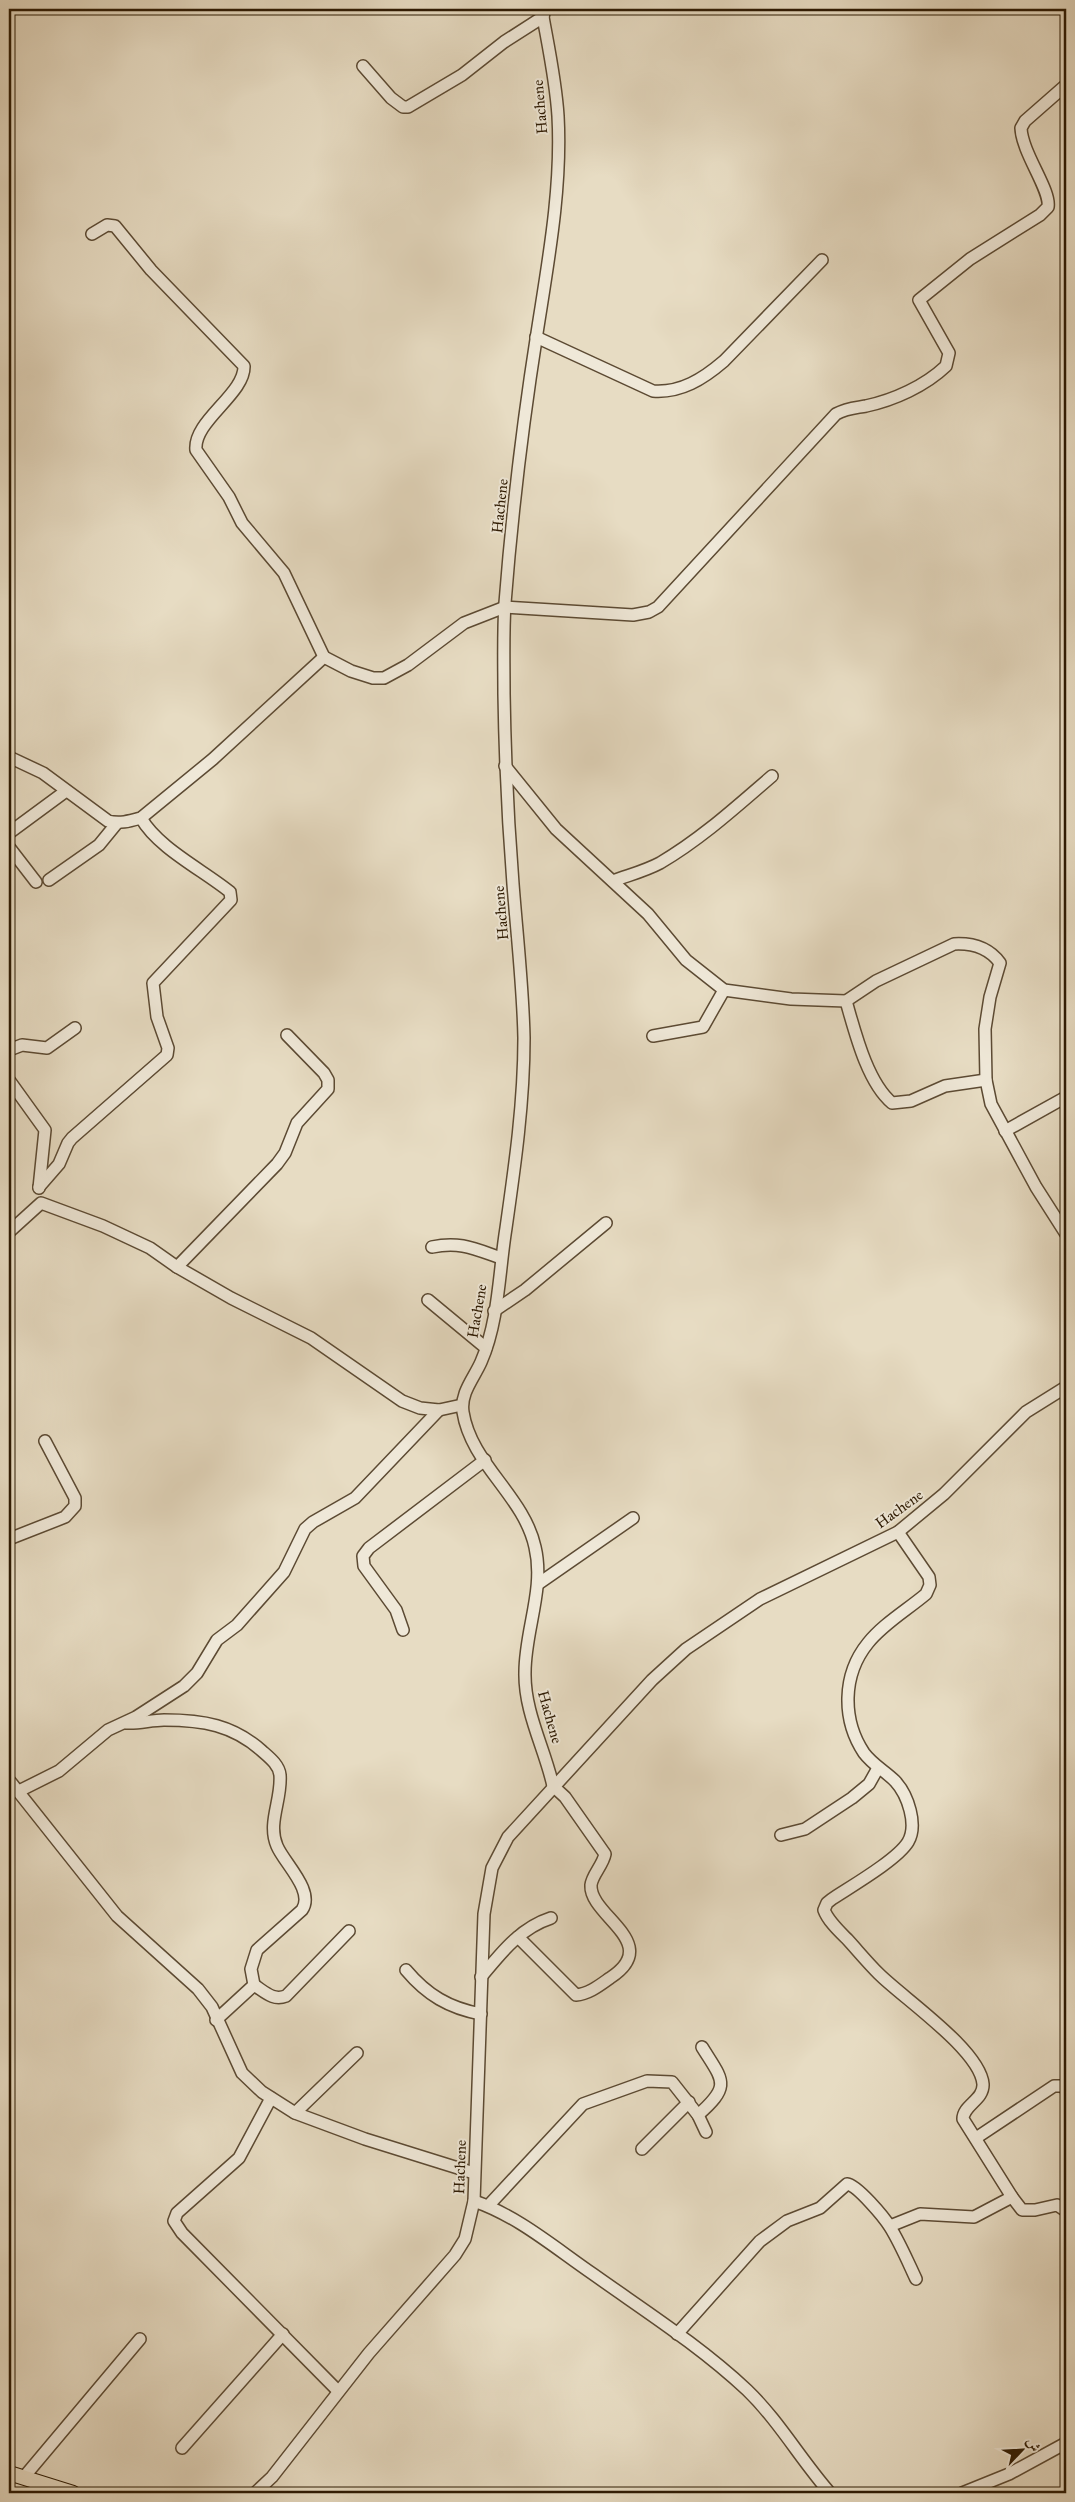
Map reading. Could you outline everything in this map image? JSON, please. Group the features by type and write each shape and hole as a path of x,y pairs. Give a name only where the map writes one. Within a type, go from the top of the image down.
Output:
{"main road":[{"path":"9,2473 73,2493"}],"street":[{"path":"363,66 396,103 403,107 408,107 462,75 544,13"},
{"name":"Hachene","path":"544,13 558,125 557,172 549,258 536,338 514,508 505,607 505,766 524,1041 518,1141 494,1311 486,1348 469,1384 462,1405 467,1425 485,1460 527,1523 536,1552 538,1584 526,1652 526,1688 531,1714 553,1786"},
{"path":"92,234 107,225 115,226 151,270 244,366 241,378 198,436 196,450 229,497 242,523 284,573 324,656 351,670 373,678 384,678 408,665 464,623 505,607 633,616 649,612 667,599 836,414 846,408 867,406 916,388 946,366 948,353 919,300 970,259 1048,208 1048,196 1040,183 1024,146 1021,128 1025,121 1066,85"},
{"path":"536,338 653,391 663,392 689,385 708,375 724,361 822,260"},
{"path":"9,757 42,773 103,817 117,823 141,818 213,759 324,656"},
{"path":"505,766 556,829 648,914 686,960 724,990 791,999 846,1001 876,981 954,944 967,943 984,949 995,956 1000,963 990,997 985,1029 986,1080 991,1104 1036,1187 1066,1234"},
{"path":"613,881 647,869 680,850 712,827 772,776"},
{"path":"9,833 66,791"},
{"path":"39,1187 59,1164 72,1138 166,1055 168,1048 157,1017 153,983 232,900 230,892 147,829 141,818"},
{"path":"49,880 99,846 117,823"},
{"path":"9,847 36,882"},
{"path":"653,1036 703,1027 724,990"},
{"path":"846,1001 865,1058 884,1096 892,1103 911,1101 944,1086 986,1080"},
{"path":"9,1050 22,1045 47,1048 75,1028"},
{"path":"177,1267 277,1164 285,1153 297,1123 328,1089 328,1080 324,1073 287,1035"},
{"path":"9,1080 45,1130 39,1187 42,1202"},
{"path":"1005,1131 1066,1097"},
{"path":"42,1202 119,1233 150,1248 177,1267 231,1298 312,1338 402,1401 420,1408 439,1410 462,1405"},
{"path":"9,1232 42,1202"},
{"path":"494,1311 525,1290 606,1223"},
{"path":"432,1247 460,1244 501,1258"},
{"path":"428,1300 486,1348"},
{"name":"Hachene","path":"255,2493 272,2477 296,2448 338,2391 455,2255 465,2239 474,2201 484,1914 492,1868 508,1837 652,1680 709,1632 787,1584 833,1565 898,1532 944,1494 1026,1412 1066,1387"},
{"path":"19,1791 59,1771 108,1730 136,1717 192,1679 217,1640 237,1625 284,1572 305,1530 313,1522 355,1498 439,1410"},
{"path":"9,1539 65,1517 75,1506 75,1498 45,1441"},
{"path":"403,1630 396,1610 364,1566 363,1556 369,1548 485,1460"},
{"path":"538,1584 633,1518"},
{"path":"898,1532 929,1577 930,1585 926,1594 868,1642 854,1663 848,1680 849,1720 865,1754 878,1768 896,1782 906,1798 912,1822 911,1836 899,1852 832,1899 827,1903 824,1910 837,1929 879,1974 953,2036 972,2062 983,2084 982,2090 963,2116 965,2126 976,2138 1022,2210 1035,2210 1056,2205 1066,2212"},
{"path":"122,1722 137,1724 163,1720 226,1727 249,1740 273,1761 279,1770 280,1788 273,1832 277,1847 304,1890 306,1903 302,1910 258,1950 252,1969 254,1985 272,1997 286,1996 349,1931"},
{"path":"781,1835 805,1828 852,1798 869,1784 878,1768"},
{"path":"9,1780 117,1916 198,1989 212,2007 216,2020 242,2073 271,2098 295,2113 365,2139 474,2173"},
{"path":"518,1937 576,1995 589,1992 613,1976 625,1965 628,1956 628,1946 621,1928 597,1901 591,1885 604,1861 605,1854 565,1796 553,1786"},
{"path":"481,1977 528,1928 551,1918"},
{"path":"406,1970 434,1998 463,2011 481,2014"},
{"path":"216,2020 254,1985"},
{"path":"698,2114 715,2100 721,2088 721,2077 702,2047"},
{"path":"295,2113 357,2053"},
{"path":"488,2206 583,2104 628,2086 647,2081 672,2082 698,2114 706,2132"},
{"path":"976,2138 1054,2086 1063,2086 1066,2090"},
{"path":"271,2098 238,2158 177,2213 174,2221 182,2233 338,2391"},
{"path":"642,2150 689,2102"},
{"path":"677,2334 760,2241 788,2221 820,2208 847,2184 851,2184 866,2198 890,2226 916,2279"},
{"path":"890,2226 920,2214 974,2217 1012,2197"},
{"path":"474,2201 488,2206 521,2224 677,2334 747,2390 778,2425 830,2493"},
{"path":"182,2448 283,2334"},
{"path":"24,2477 140,2339"},
{"path":"962,2493 1009,2474 1066,2443"}]}
